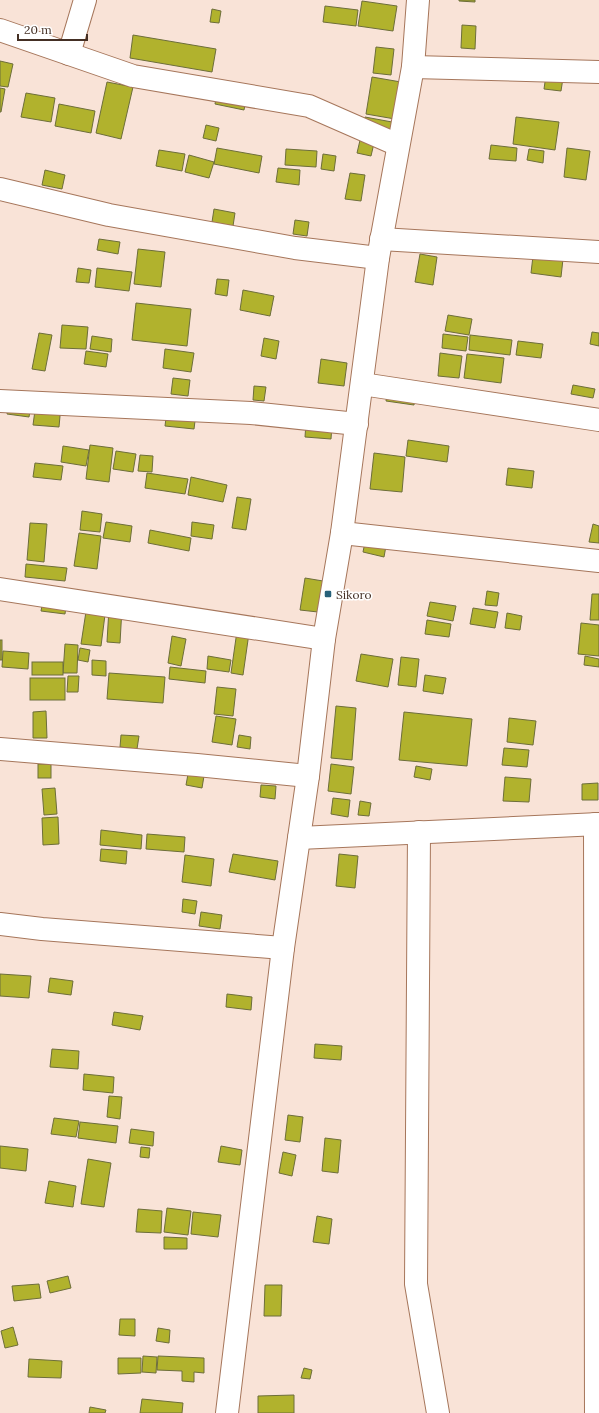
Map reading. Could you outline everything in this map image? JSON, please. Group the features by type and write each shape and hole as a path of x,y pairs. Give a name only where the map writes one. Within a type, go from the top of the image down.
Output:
{"street":[{"path":"69,54 85,0"},
{"path":"227,1413 283,948 308,776 324,639 342,533 379,249 413,67 418,0"},
{"path":"0,30 133,76 309,106 398,145"},
{"path":"413,67 599,72"},
{"path":"0,190 132,219 295,248 599,252"},
{"path":"362,384 599,420"},
{"path":"0,401 251,413 357,424"},
{"path":"342,533 599,561"},
{"path":"0,589 324,639"},
{"path":"0,749 197,765 308,776"},
{"path":"299,838 597,824 596,1413"},
{"path":"419,832 416,1284 438,1413"},
{"path":"0,924 42,929 283,948"}],"building":[{"path":"475,0 475,2 459,1"},
{"path":"362,1 397,6 393,31 358,26"},
{"path":"325,6 358,10 356,26 323,22"},
{"path":"212,9 221,11 219,23 210,22"},
{"path":"462,25 476,26 475,49 461,48"},
{"path":"133,35 216,49 212,72 130,58"},
{"path":"376,47 394,49 391,75 373,73"},
{"path":"0,61 13,64 8,87 0,86"},
{"path":"546,75 563,78 561,91 544,89"},
{"path":"372,77 401,82 395,119 366,114"},
{"path":"107,82 133,87 121,139 96,133"},
{"path":"0,88 5,89 1,112 0,112"},
{"path":"218,88 247,95 244,110 215,104"},
{"path":"26,93 55,98 51,122 21,117"},
{"path":"59,104 95,111 91,133 55,126"},
{"path":"365,117 392,122 389,139 363,130"},
{"path":"516,117 559,122 555,150 513,144"},
{"path":"206,125 219,128 216,141 203,138"},
{"path":"361,136 375,139 371,156 357,153"},
{"path":"491,145 517,148 516,161 489,159"},
{"path":"217,148 262,156 259,173 214,164"},
{"path":"567,148 590,151 586,180 564,177"},
{"path":"286,149 317,151 316,167 285,165"},
{"path":"529,149 544,151 543,163 527,160"},
{"path":"159,150 185,154 182,171 156,166"},
{"path":"323,154 336,156 334,171 321,169"},
{"path":"189,155 214,162 209,178 185,172"},
{"path":"278,168 300,170 299,185 276,182"},
{"path":"45,170 65,175 62,189 42,185"},
{"path":"350,173 365,175 361,201 345,199"},
{"path":"214,209 235,213 233,226 212,222"},
{"path":"295,220 309,222 307,236 293,234"},
{"path":"99,239 120,242 118,254 97,250"},
{"path":"138,249 165,252 161,287 134,284"},
{"path":"420,254 437,257 433,285 415,282"},
{"path":"533,256 563,259 561,277 531,273"},
{"path":"78,268 91,270 89,283 76,282"},
{"path":"97,268 132,272 129,291 95,287"},
{"path":"217,279 229,280 227,296 215,294"},
{"path":"243,290 274,296 270,316 240,310"},
{"path":"136,303 191,309 187,346 132,340"},
{"path":"448,315 472,319 469,335 445,331"},
{"path":"62,325 88,327 86,349 60,348"},
{"path":"592,332 599,333 599,346 590,344"},
{"path":"39,333 52,335 45,371 32,369"},
{"path":"443,334 468,337 466,351 442,348"},
{"path":"470,335 512,340 510,355 469,350"},
{"path":"92,336 112,339 111,352 90,349"},
{"path":"264,338 279,341 276,359 261,356"},
{"path":"518,341 543,344 541,358 516,355"},
{"path":"165,349 194,353 191,372 163,368"},
{"path":"86,351 108,354 106,367 84,364"},
{"path":"440,353 462,356 459,378 438,376"},
{"path":"467,354 504,358 501,383 464,378"},
{"path":"321,359 347,363 344,386 318,383"},
{"path":"173,378 190,380 188,396 171,394"},
{"path":"573,385 595,389 593,398 571,394"},
{"path":"254,386 266,387 264,401 253,400"},
{"path":"388,387 417,390 414,405 386,401"},
{"path":"9,402 31,405 29,417 7,414"},
{"path":"36,403 61,405 59,427 33,425"},
{"path":"167,410 196,413 194,429 165,426"},
{"path":"306,423 332,425 331,439 305,437"},
{"path":"408,440 449,446 447,462 406,456"},
{"path":"90,445 113,448 109,482 86,479"},
{"path":"63,446 89,450 86,466 61,462"},
{"path":"116,451 136,454 133,472 113,469"},
{"path":"374,453 405,457 402,492 370,489"},
{"path":"140,455 153,456 152,472 138,471"},
{"path":"35,463 63,466 61,480 33,477"},
{"path":"508,468 534,471 532,488 506,485"},
{"path":"147,473 188,479 185,494 145,488"},
{"path":"191,477 227,485 223,502 188,495"},
{"path":"237,497 251,499 246,530 232,528"},
{"path":"82,511 102,514 100,532 80,530"},
{"path":"106,522 132,526 130,542 103,538"},
{"path":"192,522 214,525 212,539 191,536"},
{"path":"30,523 47,524 44,562 27,560"},
{"path":"593,524 599,526 599,543 589,542"},
{"path":"150,530 191,538 189,551 148,543"},
{"path":"79,533 101,536 97,569 74,566"},
{"path":"365,542 386,546 384,557 363,552"},
{"path":"26,564 67,568 65,581 25,577"},
{"path":"305,578 323,581 318,612 300,610"},
{"path":"487,591 499,593 497,606 485,605"},
{"path":"592,594 599,594 599,620 590,620"},
{"path":"44,595 67,598 65,614 41,611"},
{"path":"430,602 456,606 453,621 427,616"},
{"path":"87,605 106,607 101,646 81,644"},
{"path":"109,608 122,608 120,643 107,642"},
{"path":"473,608 498,612 495,628 470,624"},
{"path":"507,613 522,616 520,630 505,628"},
{"path":"427,620 451,624 449,637 425,634"},
{"path":"581,623 599,625 599,656 578,654"},
{"path":"237,631 249,633 243,675 231,673"},
{"path":"172,636 186,639 181,666 168,663"},
{"path":"0,640 2,640 2,660 0,660"},
{"path":"65,644 78,645 77,673 63,673"},
{"path":"80,648 90,650 88,662 78,660"},
{"path":"3,651 29,653 28,669 2,667"},
{"path":"361,654 393,659 388,687 356,681"},
{"path":"208,656 231,660 229,672 207,669"},
{"path":"585,656 599,659 599,667 584,665"},
{"path":"401,657 419,659 416,687 398,685"},
{"path":"92,660 106,661 106,676 92,675"},
{"path":"32,662 63,662 63,675 32,675"},
{"path":"170,667 206,671 205,683 169,679"},
{"path":"109,673 165,677 163,703 107,699"},
{"path":"425,675 446,678 443,694 423,691"},
{"path":"68,676 79,676 78,692 67,692"},
{"path":"30,678 65,678 65,700 30,700"},
{"path":"217,687 236,689 233,716 214,714"},
{"path":"336,706 356,708 352,760 331,758"},
{"path":"46,711 47,738 33,738 33,712"},
{"path":"404,712 472,719 467,766 399,760"},
{"path":"216,716 236,719 232,745 212,742"},
{"path":"509,718 536,721 533,745 507,742"},
{"path":"121,735 139,736 137,749 120,747"},
{"path":"239,735 251,737 250,749 237,747"},
{"path":"504,748 529,750 527,767 502,765"},
{"path":"38,764 51,764 51,778 38,778"},
{"path":"331,764 354,767 351,794 328,791"},
{"path":"416,766 432,769 430,780 414,777"},
{"path":"188,774 204,776 202,788 186,785"},
{"path":"505,777 531,779 529,802 503,801"},
{"path":"598,783 598,800 582,800 582,784"},
{"path":"261,785 276,786 275,799 260,797"},
{"path":"55,788 57,814 44,815 42,789"},
{"path":"333,798 350,800 348,817 331,814"},
{"path":"360,801 371,803 369,816 358,815"},
{"path":"58,817 59,844 43,845 42,818"},
{"path":"101,830 142,835 141,849 100,845"},
{"path":"147,834 185,837 184,852 146,849"},
{"path":"101,849 127,851 126,864 100,861"},
{"path":"233,854 278,861 275,880 229,872"},
{"path":"339,854 358,856 355,888 336,886"},
{"path":"185,855 214,859 211,886 182,882"},
{"path":"183,899 197,901 195,914 182,912"},
{"path":"201,912 222,915 220,929 199,926"},
{"path":"0,974 31,976 29,998 0,996"},
{"path":"50,978 73,981 71,995 48,992"},
{"path":"227,994 252,997 251,1010 226,1007"},
{"path":"114,1012 143,1016 140,1030 112,1025"},
{"path":"315,1044 342,1046 341,1060 314,1058"},
{"path":"52,1049 79,1051 78,1069 50,1067"},
{"path":"84,1074 114,1077 113,1093 83,1090"},
{"path":"109,1096 122,1097 120,1119 107,1117"},
{"path":"288,1115 303,1117 300,1142 285,1140"},
{"path":"54,1118 79,1121 76,1137 51,1134"},
{"path":"80,1122 118,1126 116,1143 78,1138"},
{"path":"131,1129 154,1132 153,1146 129,1143"},
{"path":"325,1138 341,1140 338,1173 322,1171"},
{"path":"0,1146 28,1149 26,1171 0,1168"},
{"path":"221,1146 242,1150 240,1165 218,1162"},
{"path":"141,1147 150,1148 149,1158 140,1157"},
{"path":"283,1152 296,1155 292,1176 279,1173"},
{"path":"88,1159 111,1163 104,1207 81,1204"},
{"path":"49,1181 76,1186 73,1207 45,1203"},
{"path":"167,1208 191,1211 188,1235 164,1232"},
{"path":"138,1209 162,1211 161,1233 136,1232"},
{"path":"193,1212 221,1215 218,1237 191,1234"},
{"path":"317,1216 332,1219 329,1244 313,1242"},
{"path":"164,1237 187,1238 187,1249 164,1249"},
{"path":"68,1276 71,1288 50,1293 47,1281"},
{"path":"39,1284 41,1298 14,1301 12,1286"},
{"path":"265,1285 282,1285 281,1316 264,1316"},
{"path":"120,1319 135,1319 135,1336 119,1335"},
{"path":"13,1327 18,1345 5,1348 1,1331"},
{"path":"158,1328 170,1330 169,1343 156,1341"},
{"path":"143,1356 157,1357 156,1373 142,1372"},
{"path":"158,1356 204,1358 204,1373 194,1372 194,1382 182,1381 182,1371 157,1370"},
{"path":"118,1358 141,1358 141,1373 118,1374"},
{"path":"29,1359 62,1361 61,1378 28,1377"},
{"path":"304,1368 312,1370 310,1379 301,1378"},
{"path":"294,1395 294,1413 258,1413 258,1396"},
{"path":"142,1399 183,1403 182,1413 140,1413"},
{"path":"90,1407 106,1410 105,1413 89,1413"}],"place":[{"name":"Sikoro","path":"328,594"}]}
